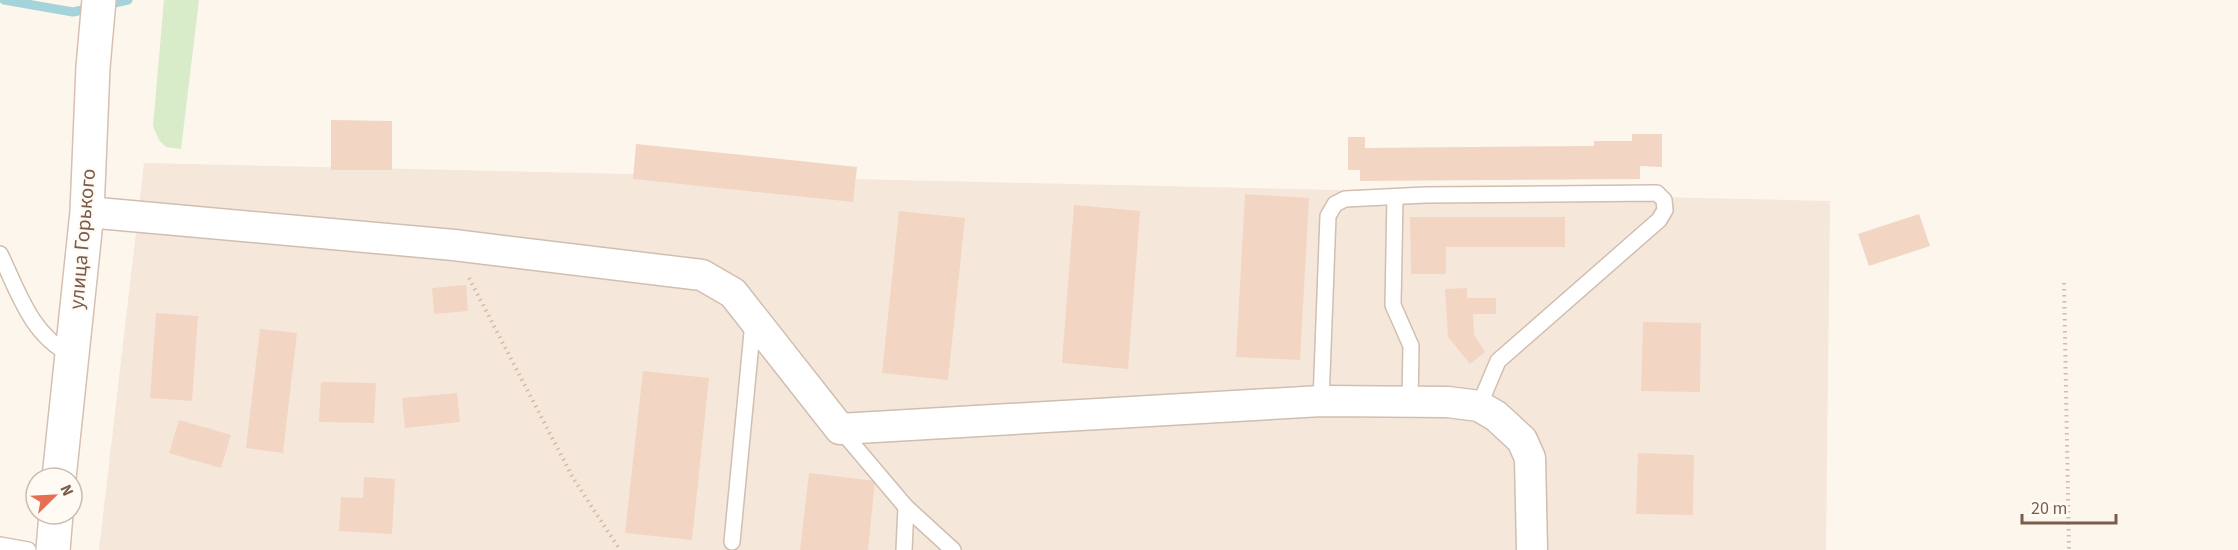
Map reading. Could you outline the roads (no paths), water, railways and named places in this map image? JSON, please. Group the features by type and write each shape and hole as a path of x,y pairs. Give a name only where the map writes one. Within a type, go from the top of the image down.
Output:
{"main road":[{"name":"улица Горького","path":"60,466 70,354 87,212 93,67 99,0"},
{"path":"53,550 55,526"}],"street":[{"path":"87,212 454,245 702,275 733,293 840,429 1321,402 1448,402 1479,406 1496,416 1522,440 1530,458 1532,550"}],"lane":[{"path":"1321,402 1328,216 1335,204 1345,199 1395,197 1657,193 1664,200 1665,210 1659,220 1498,361 1479,406"},
{"path":"1395,197 1393,304 1411,346 1410,402"},
{"path":"0,254 38,330 53,346 70,354"},
{"path":"732,542 754,320"},
{"path":"840,429 906,507 953,550"},
{"path":"904,550 906,507"},
{"path":"0,545 28,550"}],"waterway":[{"path":"4,0 73,12 128,0"}]}
